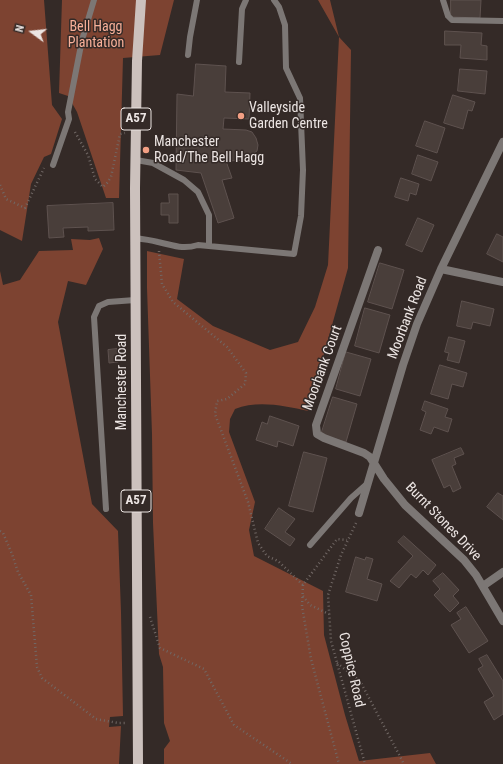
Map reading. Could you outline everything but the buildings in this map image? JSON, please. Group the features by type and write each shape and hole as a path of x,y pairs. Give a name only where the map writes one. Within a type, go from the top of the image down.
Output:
{"main road":[{"name":"Manchester Road","path":"138,764 135,300 137,61 141,0"}],"street":[{"name":"Moorbank Road","path":"359,512 403,365 417,324 441,269 503,142"},
{"name":"Moorbank Court","path":"374,463 364,452 324,438 317,434 316,425 378,250"},
{"path":"441,269 503,282"},
{"name":"Burnt Stones Drive","path":"374,463 384,479 405,505 464,560 503,621"},
{"path":"482,586 503,572"}],"lane":[{"path":"53,165 69,119 68,112 82,40 94,0"},
{"path":"188,55 197,0"},
{"path":"239,62 242,9 246,0"},
{"path":"136,238 179,248 209,245 294,254 301,216 303,170 300,98 286,68 285,25 279,7 274,0"},
{"path":"443,0 448,16 452,20 503,21"},
{"path":"136,160 153,163 184,180 198,192 209,215 209,245"},
{"path":"106,509 94,317 99,306 108,302 135,300"},
{"path":"310,545 350,498 368,483"}],"path":[{"path":"69,119 88,155 95,179 103,187 111,177 120,134 136,128"},
{"path":"0,185 6,199 25,208 45,165 53,165"},
{"path":"158,242 162,284 173,302 227,347 246,373 245,384 227,399 217,401 215,414 248,502 258,543 268,556 278,561 303,585"},
{"name":"Coppice Road","path":"359,512 356,522 340,555 328,595 331,641 365,764"},
{"path":"0,531 3,534 18,572 30,595 37,667 42,678 96,719 118,723 138,723"},
{"path":"339,764 311,658 302,606 303,585 337,539 347,540"},
{"path":"303,596 310,605 329,614"},
{"path":"137,607 147,608 160,648 204,669 234,725 292,764"},
{"path":"337,662 360,681 404,764"}],"green space":[{"path":"0,0 44,0 52,105 62,119 51,154 44,157 31,184 22,241 0,230"},
{"name":"Bell Hagg Plantation","path":"62,0 174,0 160,55 123,58 119,198 106,198 77,112 68,96 59,93"},
{"path":"318,0 330,0 339,37"},
{"path":"339,37 351,50 348,268 308,411 290,407 262,404 244,406 235,409 230,419 229,432 255,502 249,530 254,556 323,591 324,635 359,761 430,753 436,764 164,764 164,749 170,741 164,723 163,667 159,654 153,523 147,251 184,259 177,299 213,326 270,350 298,342 315,307 328,265"},
{"path":"99,238 103,249 86,285 68,281 58,322 92,504 118,531 123,716 110,717 109,727 121,726 119,764 0,764 0,271 3,285 20,280 39,251 73,250 71,239 90,240"}],"place":[{"name":"Valleyside Garden Centre","path":"241,116"},
{"name":"Manchester Road/The Bell Hagg","path":"146,150"}]}
